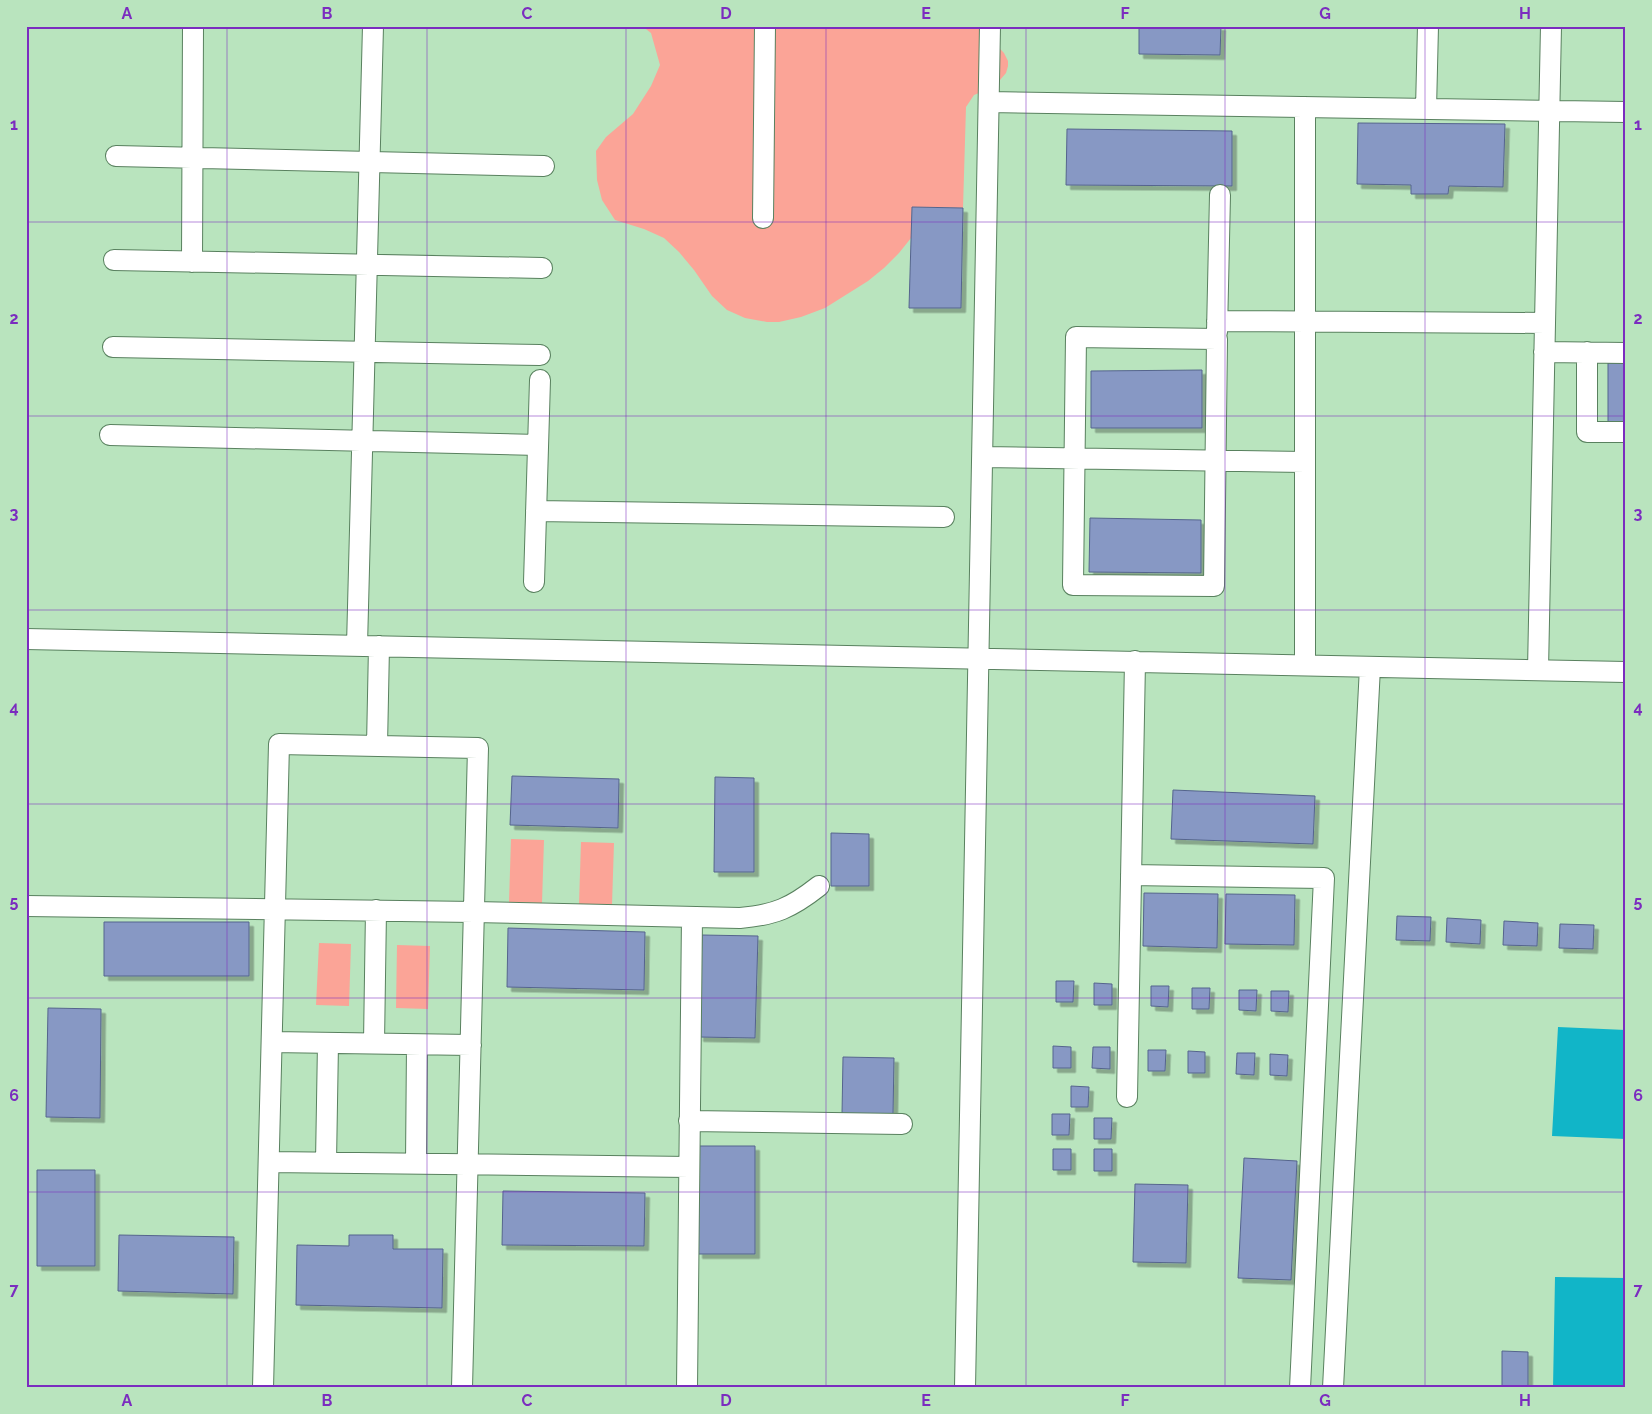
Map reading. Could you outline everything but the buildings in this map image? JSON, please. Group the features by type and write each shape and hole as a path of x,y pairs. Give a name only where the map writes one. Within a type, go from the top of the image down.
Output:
{"lane":[{"path":"192,262 193,26"},
{"path":"357,646 373,26"},
{"path":"762,218 765,26"},
{"path":"965,1388 990,26"},
{"path":"1426,108 1428,26"},
{"path":"1538,670 1551,26"},
{"path":"989,102 1626,112"},
{"path":"1305,107 1305,665"},
{"path":"116,156 544,166"},
{"path":"1220,196 1218,330 1215,461 1214,586 1073,585 1076,337 1218,330 1305,322 1545,323"},
{"path":"114,260 542,268"},
{"path":"113,347 540,355"},
{"path":"1544,352 1626,353"},
{"path":"1587,352 1587,432 1626,432"},
{"path":"534,582 540,380"},
{"path":"110,436 538,445"},
{"path":"982,457 1305,462"},
{"path":"536,511 944,517"},
{"path":"26,639 1626,672"},
{"path":"377,746 379,646"},
{"path":"1127,1097 1136,662"},
{"path":"1333,1388 1370,666"},
{"path":"264,1388 279,744 478,748 462,1388"},
{"path":"1131,875 1324,878 1300,1388"},
{"path":"26,906 376,910 740,918 762,916 790,907 802,900 818,886"},
{"path":"374,1043 376,910"},
{"path":"687,1388 692,917"},
{"path":"272,1042 470,1045"},
{"path":"326,1162 328,1043"},
{"path":"416,1163 417,1044"},
{"path":"689,1121 902,1124"},
{"path":"269,1162 689,1167"}],"shaded area":[{"path":"642,26 978,26 1004,53 1008,66 1006,73 994,87 974,95 966,107 963,208 912,207 911,238 899,253 868,281 825,308 801,317 779,322 745,318 727,310 712,296 679,252 664,238 644,229 615,220 602,200 597,180 596,151 606,137 633,114 651,86 660,65 651,33"},
{"path":"511,839 544,840 542,903 509,902"},
{"path":"581,842 614,843 612,905 579,904"},
{"path":"319,943 351,944 349,1006 316,1005"},
{"path":"397,945 430,946 428,1009 396,1008"}],"water":[{"path":"1558,1027 1626,1030 1626,1139 1552,1136"},
{"path":"1555,1277 1626,1278 1626,1388 1553,1388"}]}
